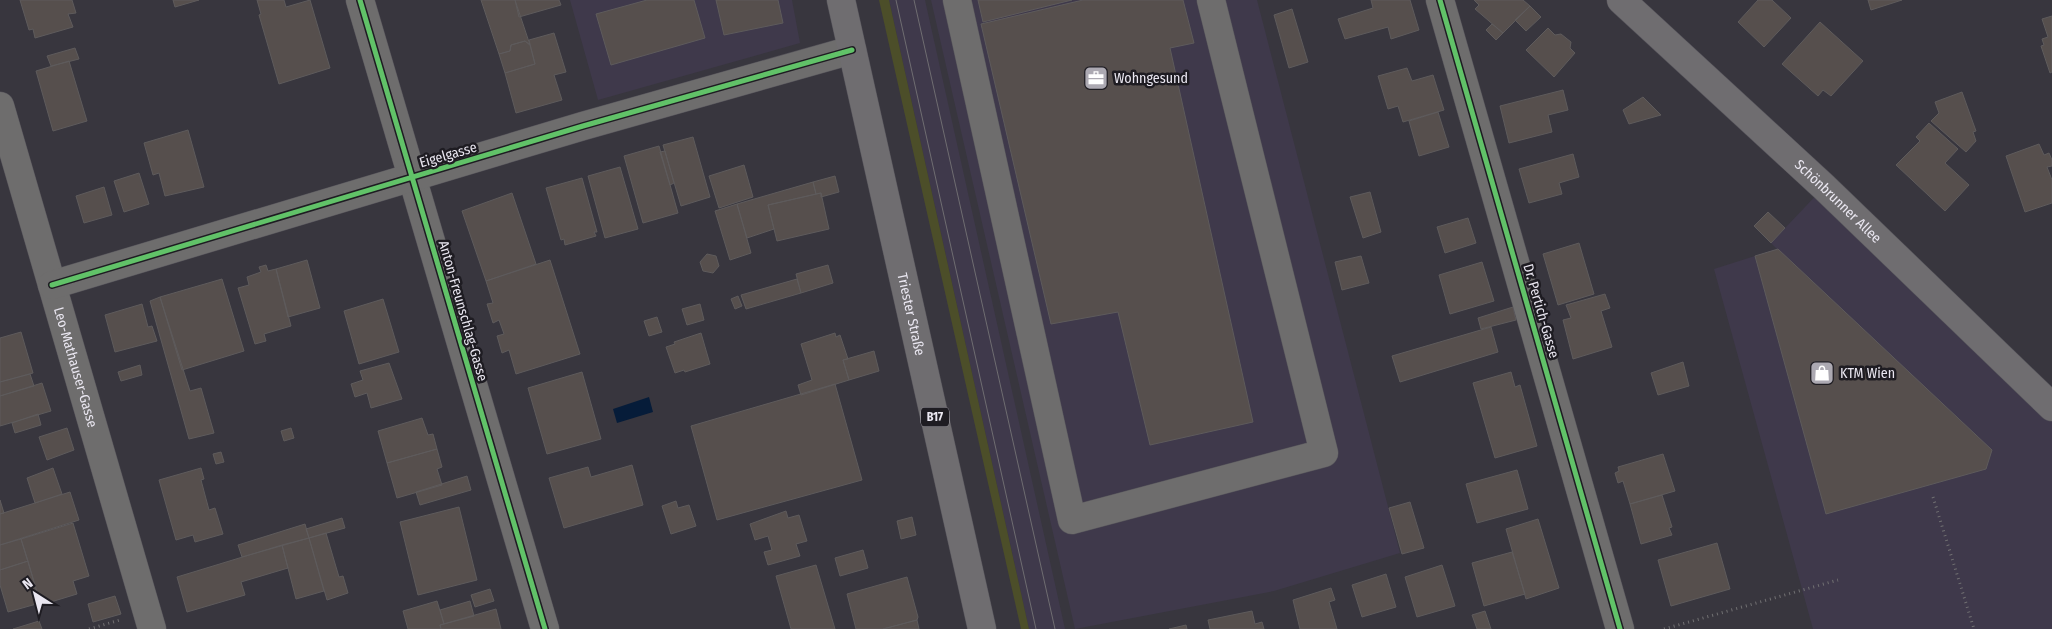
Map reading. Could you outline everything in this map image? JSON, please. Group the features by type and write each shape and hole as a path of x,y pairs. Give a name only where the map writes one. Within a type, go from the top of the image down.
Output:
{"main road":[{"name":"Triester Straße","path":"841,0 982,629"},
{"name":"Schönbrunner Allee","path":"1621,0 1824,187 2052,407"}],"street":[{"name":"Anton-Freunschlag-Gasse","path":"360,0 544,629"},
{"path":"957,0 1072,520 1324,453 1211,0"},
{"name":"Dr. Pertich-Gasse","path":"1440,0 1620,629"},
{"name":"Eigelgasse","path":"52,285 412,177 852,50"},
{"name":"Leo-Mathauser-Gasse","path":"0,106 152,629"}],"path":[{"path":"1933,498 1974,629"},
{"path":"1664,629 1838,580"},
{"path":"104,624 106,629"}],"shaded area":[{"path":"570,0 792,0 800,43 598,100"},
{"path":"889,0 925,0 1065,629 1029,629"},
{"path":"931,0 1257,0 1400,553 1274,591 1075,629"},
{"path":"1824,187 2052,404 2052,629 1813,629 1714,269 1777,249 1771,243"}],"green space":[{"path":"879,0 889,0 1029,629 1021,629"}],"water":[{"path":"649,397 653,412 617,423 613,409"}],"building":[{"path":"20,0 72,0 76,13 68,14 73,27 35,38 33,29 29,30"},
{"path":"173,0 199,0 175,7"},
{"path":"257,0 284,0 286,7 310,0 330,68 279,84 259,15 261,14"},
{"path":"481,0 515,0 530,45 525,41 511,45 510,51 499,54"},
{"path":"515,0 559,0 561,5 519,17"},
{"path":"647,0 694,0 705,38 611,65 596,14"},
{"path":"716,0 778,0 783,23 724,35"},
{"path":"978,0 1072,0 983,22"},
{"path":"1083,0 1183,0 1194,43 1170,48 1253,422 1150,445 1118,312 1051,324 981,24"},
{"path":"1371,0 1410,0 1419,30 1391,39 1388,27 1345,39 1338,19 1373,8"},
{"path":"1474,0 1523,0 1530,6 1503,33 1475,9 1479,5"},
{"path":"1758,0 1772,0 1791,18 1764,47 1738,22"},
{"path":"1868,0 1902,0 1871,10"},
{"path":"1530,6 1541,17 1526,31 1515,20"},
{"path":"1292,9 1308,62 1289,68 1274,15"},
{"path":"2052,16 2052,72 2050,73 2041,46 2044,45 2042,39 2048,37 2042,19"},
{"path":"1820,22 1863,61 1831,96 1823,90 1818,96 1782,64"},
{"path":"1492,24 1503,33 1496,40 1486,30"},
{"path":"1548,28 1555,35 1561,34 1571,42 1570,48 1575,53 1554,77 1526,50"},
{"path":"554,33 566,72 554,75 562,100 516,113 505,73 535,64 529,40"},
{"path":"525,41 530,45 535,64 505,73 499,54 510,51 511,45"},
{"path":"75,48 79,59 51,66 47,56"},
{"path":"69,61 87,121 53,131 36,71"},
{"path":"1407,68 1412,81 1433,75 1444,110 1403,122 1398,106 1388,109 1378,76"},
{"path":"1563,90 1568,110 1548,115 1552,132 1509,143 1500,106"},
{"path":"1962,92 1976,131 1973,132 1976,141 1966,152 1931,121 1939,113 1935,102"},
{"path":"1643,97 1661,115 1629,124 1623,110"},
{"path":"1438,112 1449,147 1419,156 1409,121"},
{"path":"1929,123 1958,149 1945,163 1969,185 1945,211 1896,165 1920,141 1916,137"},
{"path":"188,130 204,187 165,196 159,173 153,175 144,143"},
{"path":"693,137 710,197 681,206 663,145"},
{"path":"2039,144 2044,155 2049,153 2052,160 2052,166 2047,167 2052,180 2052,203 2025,212 2006,156"},
{"path":"659,146 678,213 643,223 624,156"},
{"path":"665,151 674,183 670,185 660,152"},
{"path":"1573,154 1579,177 1559,183 1562,194 1529,203 1519,169"},
{"path":"744,165 753,197 719,208 709,176"},
{"path":"620,167 638,229 605,238 588,176"},
{"path":"139,173 149,204 124,212 114,181"},
{"path":"835,176 839,192 821,197 821,193 816,194 813,182"},
{"path":"582,178 597,232 594,232 596,236 565,245 564,239 561,240 546,188"},
{"path":"813,182 816,194 768,205 774,229 747,238 737,204"},
{"path":"104,187 112,215 84,223 76,196"},
{"path":"1370,192 1381,232 1363,238 1350,197"},
{"path":"512,193 536,264 486,281 462,211"},
{"path":"821,193 829,229 777,241 768,205"},
{"path":"737,204 751,253 730,260 715,211"},
{"path":"1768,212 1785,228 1771,243 1754,226"},
{"path":"1468,218 1476,243 1445,253 1437,227"},
{"path":"1579,243 1594,294 1558,305 1543,254"},
{"path":"1778,249 1992,450 1986,469 1826,514 1755,256"},
{"path":"707,254 716,256 719,266 713,273 703,271 700,262"},
{"path":"1361,256 1369,283 1342,290 1335,262"},
{"path":"307,260 320,308 288,317 276,269"},
{"path":"550,260 580,354 516,374 509,350 502,353 497,336 504,334 499,320 493,323 487,304 493,303 486,281"},
{"path":"1482,262 1494,301 1450,314 1439,275"},
{"path":"266,265 268,271 276,269 291,326 264,334 266,341 255,344 238,288 249,285 247,277 261,272 259,267"},
{"path":"828,265 833,283 801,293 796,274"},
{"path":"222,279 244,351 182,370 160,297"},
{"path":"797,279 801,293 746,309 741,295"},
{"path":"1605,294 1610,308 1601,311 1612,347 1573,359 1563,320 1571,318 1566,305"},
{"path":"738,296 742,306 735,309 731,299"},
{"path":"160,297 190,391 201,388 214,433 189,439 150,301"},
{"path":"383,299 399,352 359,364 344,311"},
{"path":"142,304 148,327 152,326 157,341 115,352 105,315"},
{"path":"700,304 704,320 687,325 682,309"},
{"path":"1513,307 1516,320 1481,329 1478,318"},
{"path":"657,317 662,332 649,336 644,321"},
{"path":"1491,327 1498,352 1400,382 1392,356"},
{"path":"21,332 33,373 0,382 0,338"},
{"path":"701,333 710,364 685,372 684,370 675,373 666,347 675,344 674,342"},
{"path":"835,333 836,337 840,335 848,359 843,360 849,380 801,395 798,385 812,380 801,344"},
{"path":"874,351 879,371 849,380 843,360"},
{"path":"1683,362 1689,386 1658,395 1651,373"},
{"path":"389,363 402,399 371,408 367,393 355,397 351,384 363,380 360,371"},
{"path":"140,365 142,375 121,381 118,372"},
{"path":"582,372 601,439 547,454 528,388"},
{"path":"1511,372 1515,387 1520,385 1537,446 1495,458 1473,383"},
{"path":"30,374 34,386 0,396 0,382"},
{"path":"42,383 51,411 0,426 0,396"},
{"path":"835,384 862,480 717,520 691,426"},
{"path":"38,414 41,425 15,433 12,423"},
{"path":"422,418 428,435 433,434 437,449 387,463 378,431"},
{"path":"67,428 74,450 47,460 39,437"},
{"path":"291,428 294,438 284,441 281,431"},
{"path":"437,449 442,467 437,469 442,485 397,498 387,463"},
{"path":"221,452 224,462 216,464 213,454"},
{"path":"1663,454 1675,491 1630,504 1623,481 1618,483 1615,473 1619,471 1618,467"},
{"path":"632,465 643,505 564,528 549,478 588,467 591,477"},
{"path":"53,468 62,494 35,503 27,478"},
{"path":"201,468 204,479 201,480 209,510 215,508 223,534 195,542 193,535 176,540 159,480"},
{"path":"1517,470 1528,509 1477,523 1466,484"},
{"path":"467,476 471,490 420,505 416,492"},
{"path":"70,492 79,520 0,545 0,514"},
{"path":"1662,495 1672,527 1669,528 1672,535 1641,544 1630,504"},
{"path":"0,500 4,513 0,514"},
{"path":"676,501 678,508 689,505 696,526 671,534 662,506"},
{"path":"1410,502 1424,548 1402,554 1389,508"},
{"path":"459,507 477,580 418,595 400,522"},
{"path":"786,511 788,518 799,515 807,541 796,544 800,556 768,565 764,552 772,550 768,536 755,540 750,524"},
{"path":"912,517 916,535 901,539 897,521"},
{"path":"342,518 345,528 309,538 306,529"},
{"path":"1538,519 1559,588 1526,599 1506,529"},
{"path":"73,523 89,576 73,581 77,594 41,605 21,539"},
{"path":"305,524 309,538 242,557 238,545"},
{"path":"326,533 339,577 343,576 348,593 327,600 309,538"},
{"path":"309,538 324,591 296,599 282,545"},
{"path":"21,539 28,561 0,570 0,545"},
{"path":"1717,543 1730,589 1671,606 1658,560"},
{"path":"282,545 288,568 241,582 245,595 187,612 177,577"},
{"path":"863,550 868,568 840,576 835,558"},
{"path":"1512,552 1525,594 1484,606 1472,563"},
{"path":"28,561 40,603 8,612 0,585 0,570"},
{"path":"816,565 835,629 791,629 776,576"},
{"path":"1442,565 1455,606 1417,617 1405,577"},
{"path":"1386,574 1396,607 1362,617 1352,585"},
{"path":"907,577 918,617 917,620 883,629 856,629 847,594"},
{"path":"1331,588 1335,600 1329,602 1337,629 1300,629 1293,600"},
{"path":"490,589 494,601 475,607 471,595"},
{"path":"115,596 121,614 93,622 88,604"},
{"path":"437,601 444,624 440,625 441,629 408,629 403,611"},
{"path":"470,601 474,616 444,624 440,610"},
{"path":"496,609 501,629 441,629 440,625"},
{"path":"1252,611 1255,624 1262,622 1264,629 1210,629 1208,620"},
{"path":"1485,611 1491,629 1477,629 1472,615"},
{"path":"917,620 919,629 883,629"},
{"path":"39,621 42,629 13,629"},
{"path":"1186,625 1187,629 1169,629"}],"tram line":[{"path":"896,0 1036,629"},
{"path":"914,0 1055,629"}],"cycle path":[{"path":"360,0 545,629"},
{"path":"1440,0 1620,629"},
{"path":"52,285 583,126 852,50"}],"place":[{"name":"Wohngesund","path":"1096,78"},
{"name":"KTM Wien","path":"1822,373"}]}
